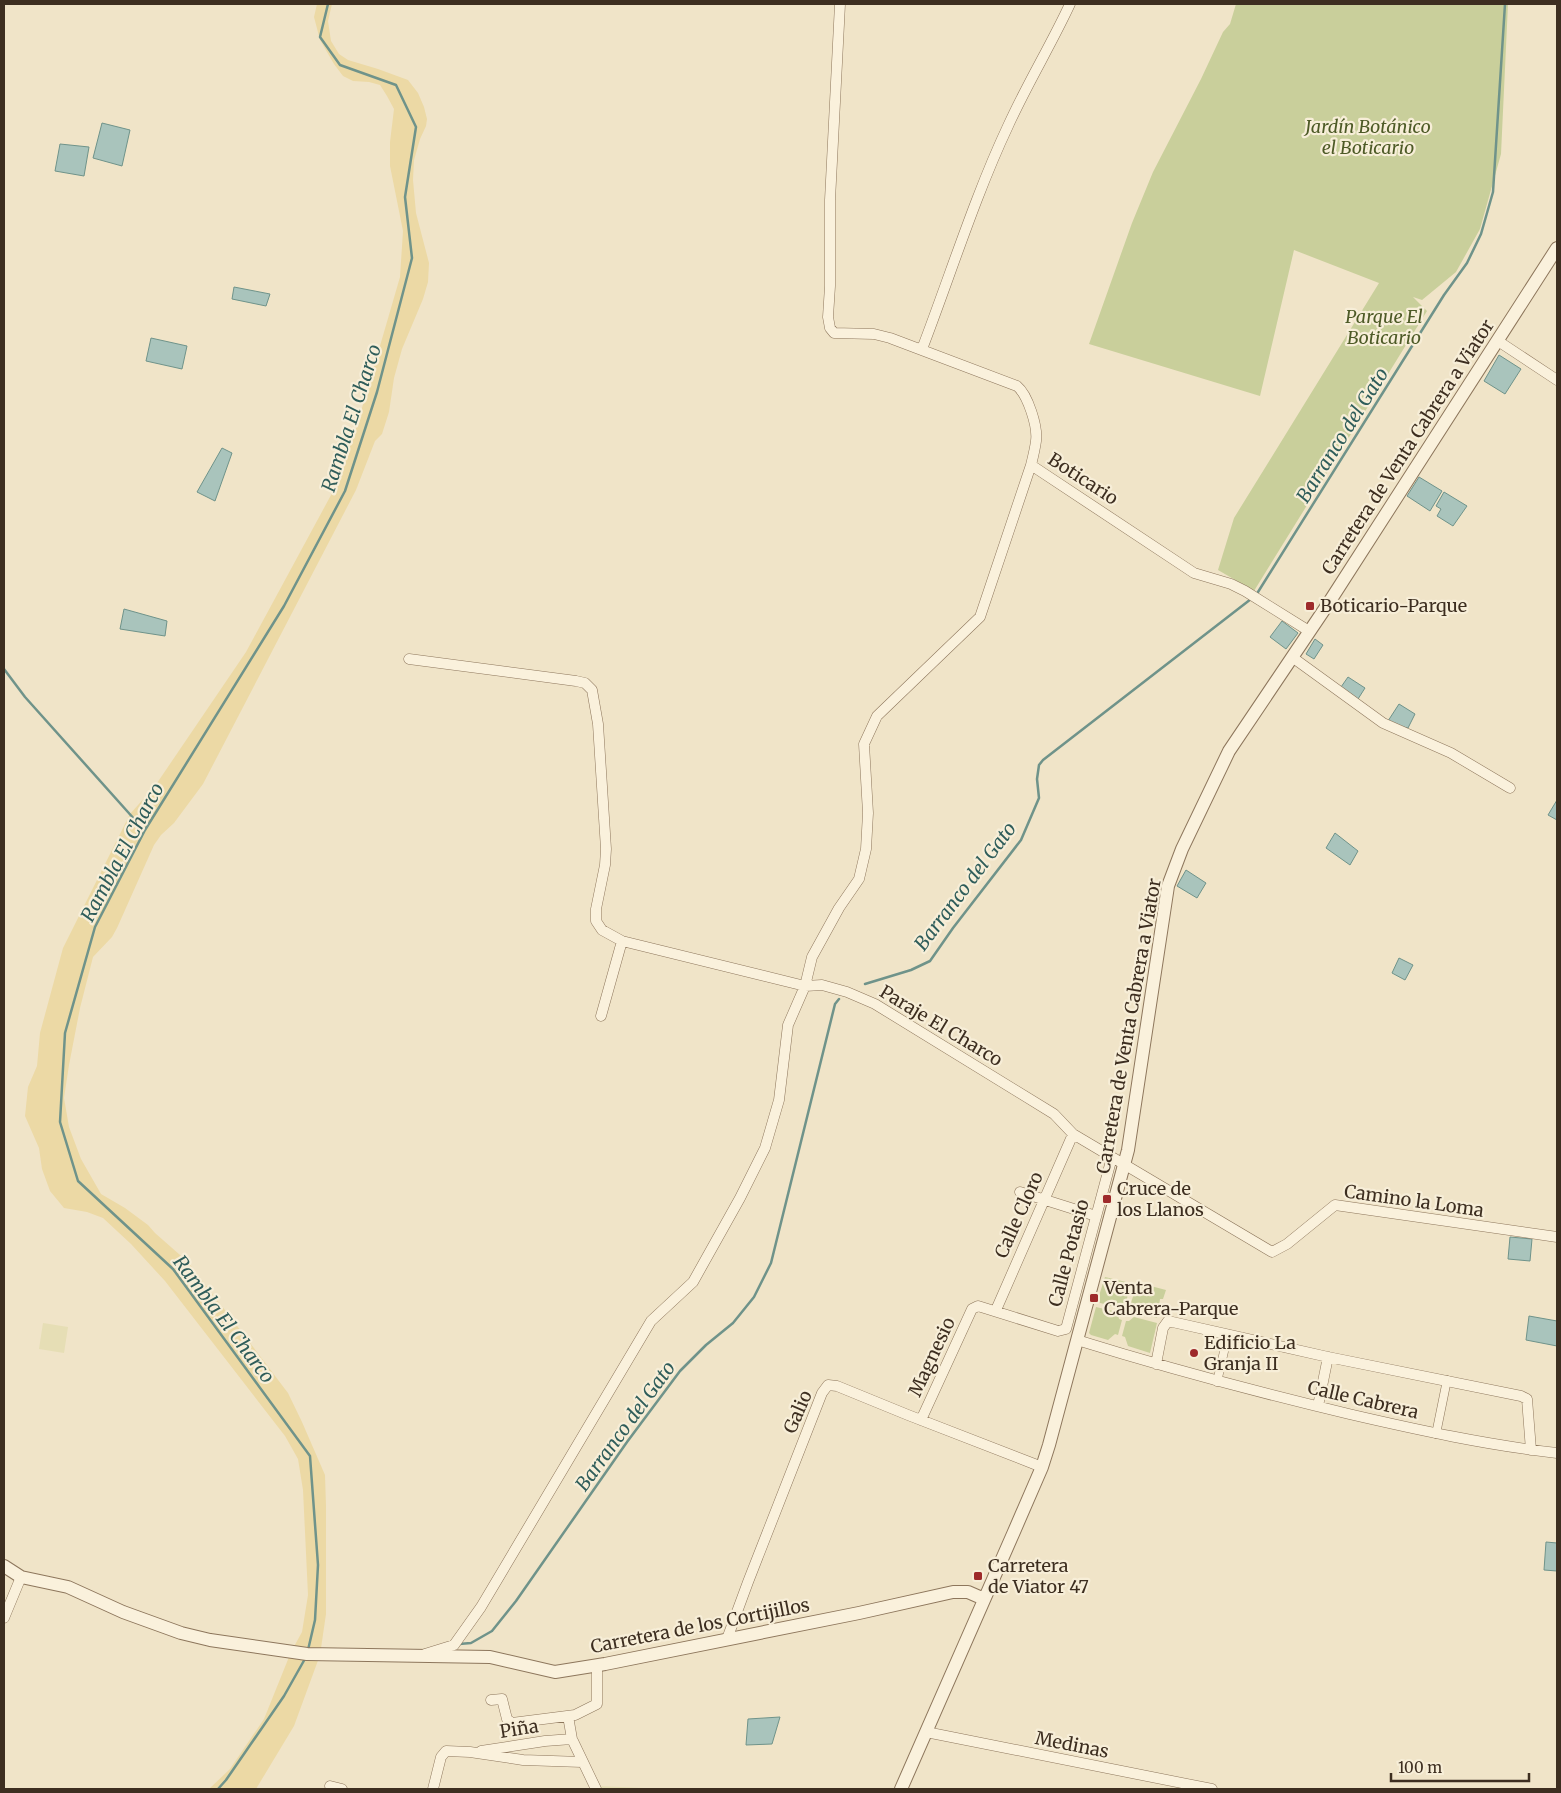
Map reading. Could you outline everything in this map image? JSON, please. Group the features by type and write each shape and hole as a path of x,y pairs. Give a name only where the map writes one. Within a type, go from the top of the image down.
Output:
{"street":[{"name":"Boticario","path":"840,4 830,200 828,317 830,328 834,333 874,334 890,338 1017,386 1022,390 1035,428 1036,440 1031,465 1194,573 1231,584 1245,591 1309,631"},
{"path":"922,349 979,196 1008,125 1054,40 1070,4"},
{"name":"Carretera de Venta Cabrera a Viator","path":"901,1789 1042,1467 1078,1340 1124,1164 1168,886 1182,848 1230,750 1557,248"},
{"path":"1498,341 1557,380"},
{"path":"420,1656 454,1645 481,1607 651,1321 692,1282 740,1198 765,1148 779,1100 788,1025 805,986 812,956 839,908 859,879 861,872 866,849 868,813 864,744 877,716 980,617 1031,465"},
{"path":"1292,657 1383,723 1451,752 1510,788"},
{"name":"Paraje El Charco","path":"408,659 576,681 585,684 592,690 598,724 606,849 606,865 596,909 596,921 602,930 622,941 805,986 822,985 868,1000 1054,1114 1073,1134 1124,1164"},
{"path":"601,1016 622,941"},
{"name":"Calle Cloro","path":"996,1310 1073,1134"},
{"name":"Calle Potasio","path":"996,1310 1058,1331 1066,1329 1112,1157"},
{"name":"Camino la Loma","path":"1124,1164 1272,1252 1287,1244 1335,1205 1557,1237"},
{"path":"1020,1192 1096,1216"},
{"name":"Magnesio","path":"921,1420 972,1309 978,1306 996,1310"},
{"path":"1156,1364 1163,1328 1168,1321 1328,1358 1521,1396 1527,1399 1531,1450"},
{"path":"1217,1382 1228,1334"},
{"name":"Calle Cabrera","path":"1078,1340 1217,1382 1436,1434 1557,1453"},
{"path":"1318,1406 1328,1358"},
{"path":"1436,1434 1447,1380"},
{"name":"Galio","path":"728,1639 748,1582 822,1393 828,1385 837,1386 1042,1467"},
{"path":"4,1566 21,1577 4,1618"},
{"name":"Carretera de los Cortijillos","path":"21,1577 68,1586 123,1612 180,1633 210,1640 307,1654 490,1656 555,1672 859,1613 953,1592 968,1592 984,1599"},
{"path":"490,1700 502,1699 507,1719 512,1723 575,1715 597,1704 597,1665"},
{"path":"568,1716 572,1739 596,1789"},
{"name":"Medinas","path":"926,1732 1212,1789"},
{"name":"Piña","path":"470,1752 572,1739"},
{"path":"433,1789 441,1758 446,1751 470,1752 523,1760 582,1762"},
{"path":"330,1786 342,1789"}],"shaded area":[{"path":"43,1323 68,1327 64,1353 39,1349"},
{"path":"597,1786 621,1787 666,1789 599,1789"}],"green space":[{"name":"Jardín Botánico el Boticario","path":"1236,4 1508,4 1501,154 1480,229 1456,272 1422,300 1413,297 1427,311 1254,591 1218,570 1234,518 1379,283 1294,250 1260,396 1089,344 1132,223 1153,172 1223,32 1230,24"},
{"path":"1105,1277 1126,1282 1126,1288 1129,1289 1126,1303 1122,1303 1118,1308 1097,1302"},
{"path":"1143,1284 1166,1290 1163,1299 1160,1299 1157,1318 1135,1312 1131,1303 1135,1290 1138,1290"},
{"path":"1096,1307 1117,1312 1119,1319 1122,1320 1118,1335 1115,1334 1108,1340 1089,1333"},
{"path":"1134,1317 1157,1323 1150,1353 1128,1346 1125,1337 1122,1336 1126,1321"}],"sand":[{"path":"317,4 332,4 328,21 331,41 339,54 348,60 408,80 418,93 424,107 427,119 426,126 414,160 413,180 416,213 429,263 428,282 402,349 394,378 389,412 382,434 375,441 356,490 203,784 174,823 161,835 154,845 117,928 112,937 93,957 80,1008 64,1098 69,1127 81,1159 101,1194 125,1208 148,1225 188,1262 288,1393 325,1475 326,1614 320,1655 294,1726 256,1789 209,1789 230,1769 264,1719 291,1652 302,1632 308,1595 303,1490 298,1459 285,1436 165,1281 131,1244 103,1218 87,1212 64,1208 50,1191 42,1169 39,1148 25,1116 28,1087 37,1066 40,1033 63,948 130,814 155,786 246,652 337,484 355,432 400,277 403,231 390,166 390,142 394,109 380,85 353,81 343,76 334,64 320,40 314,17"}],"water":[{"path":"102,123 130,130 122,166 93,158"},
{"path":"60,144 89,147 84,176 55,171"},
{"path":"234,287 270,294 266,306 232,299"},
{"path":"151,338 187,346 182,369 146,361"},
{"path":"1499,355 1521,369 1505,394 1484,381"},
{"path":"222,448 232,453 215,501 197,492"},
{"path":"1419,477 1442,491 1430,511 1407,496"},
{"path":"1444,492 1467,506 1453,526 1437,516 1441,509 1436,506"},
{"path":"124,609 167,621 165,636 120,629"},
{"path":"1282,621 1298,633 1286,649 1270,637"},
{"path":"1315,639 1323,645 1314,659 1306,654"},
{"path":"1348,677 1365,688 1358,699 1341,687"},
{"path":"1399,704 1415,714 1408,728 1396,726 1388,721"},
{"path":"1557,800 1557,820 1548,815"},
{"path":"1335,833 1358,851 1350,865 1326,848"},
{"path":"1186,870 1206,883 1197,898 1177,886"},
{"path":"1399,958 1413,965 1405,980 1392,973"},
{"path":"1510,1237 1532,1239 1530,1261 1508,1259"},
{"path":"1529,1316 1557,1321 1557,1346 1526,1340"},
{"path":"1546,1542 1557,1543 1557,1571 1544,1570"},
{"path":"780,1717 772,1744 746,1745 748,1719"}],"waterway":[{"name":"Rambla El Charco","path":"308,1650 315,1620 318,1565 310,1456 173,1269 78,1181 60,1122 65,1033 95,927 145,830 284,606 345,491 377,392 412,258 405,197 416,127 396,85 340,65 320,37 328,4"},
{"name":"Barranco del Gato","path":"1258,592 1444,295 1467,263 1481,234 1493,192 1505,4"},
{"name":"Barranco del Gato","path":"865,984 911,970 930,961 1021,840 1039,798 1037,779 1039,765 1043,760 1251,599"},
{"path":"4,669 25,697 144,830"},
{"name":"Barranco del Gato","path":"459,1644 471,1643 492,1631 516,1601 627,1442 680,1371 706,1345 733,1323 754,1297 771,1263 835,1004 839,999"},
{"name":"Rambla El Charco","path":"218,1789 284,1696 306,1657"}],"place":[{"name":"Boticario-Parque","path":"1310,606"},
{"name":"Cruce de los Llanos","path":"1107,1199"},
{"name":"Venta Cabrera-Parque","path":"1094,1298"},
{"name":"Edificio La Granja II","path":"1194,1353"},
{"name":"Carretera de Viator 47","path":"978,1576"}],"park label":[{"name":"Parque El Boticario","path":"1384,327"}]}
